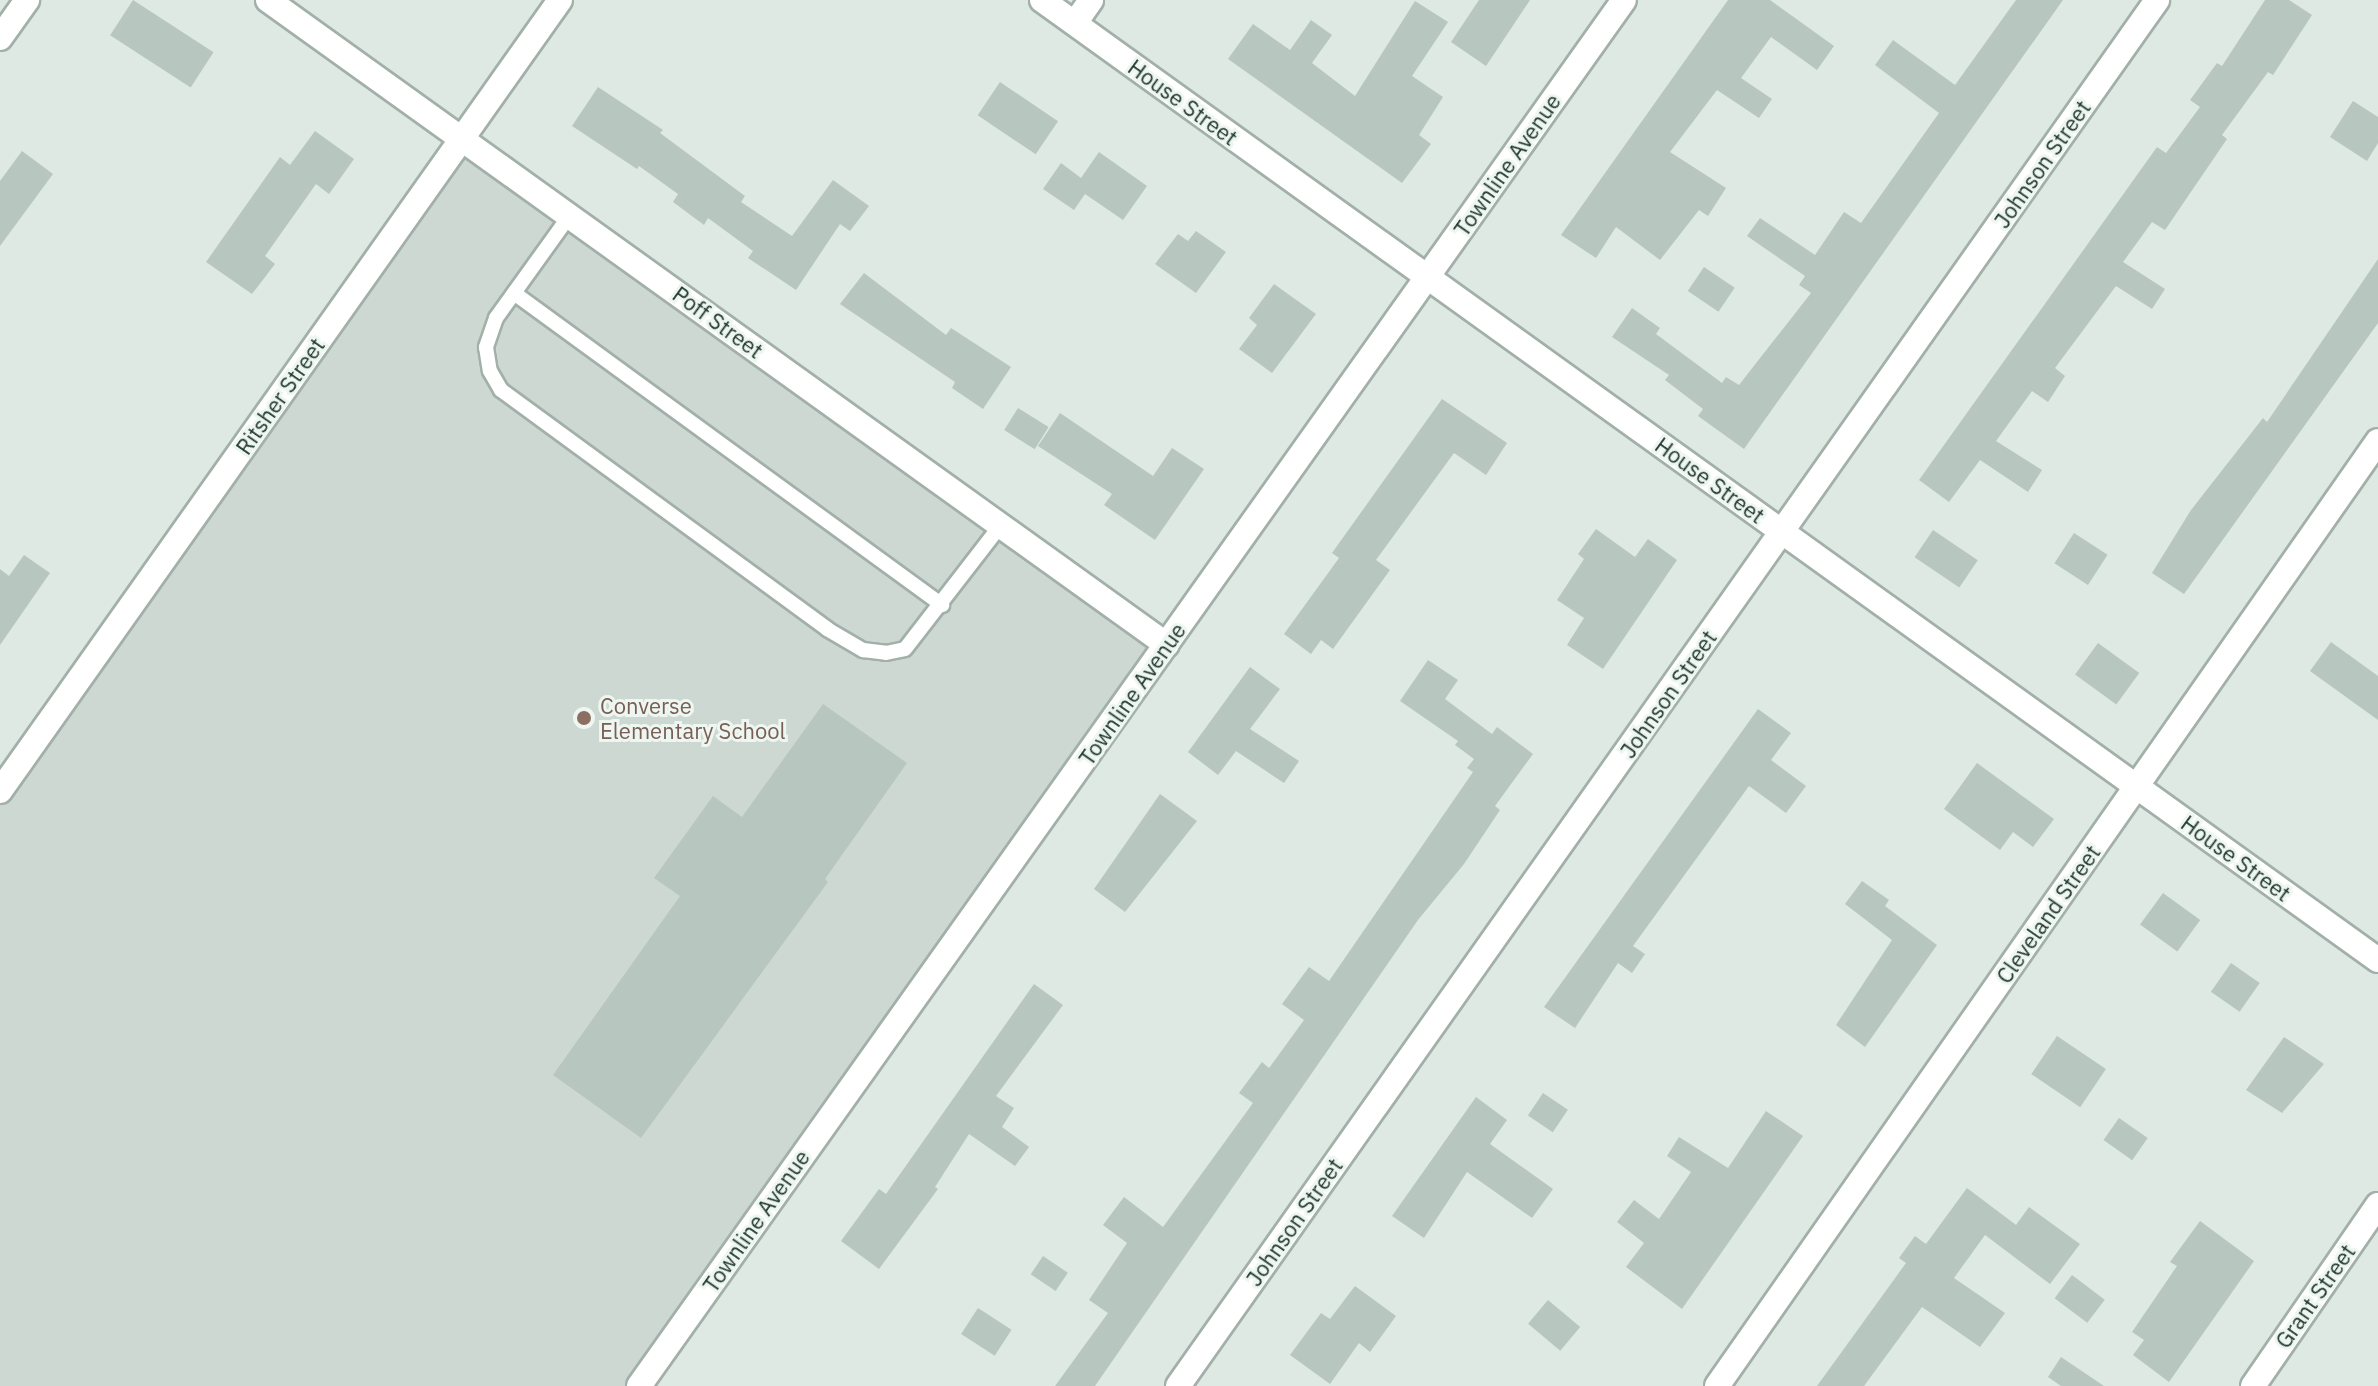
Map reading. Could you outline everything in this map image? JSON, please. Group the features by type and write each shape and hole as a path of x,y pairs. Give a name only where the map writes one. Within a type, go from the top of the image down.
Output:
{"street":[{"path":"0,38 27,0"},
{"name":"Poff Street","path":"268,0 1167,645"},
{"name":"Ritsher Street","path":"0,791 560,0"},
{"name":"House Street","path":"1042,0 2378,960"},
{"path":"1075,23 1091,0"},
{"name":"Townline Avenue","path":"639,1386 1624,0"},
{"name":"Johnson Street","path":"1178,1386 2157,0"},
{"name":"Cleveland Street","path":"1717,1386 2378,441"},
{"name":"Grant Street","path":"2253,1386 2378,1205"}],"lane":[{"path":"570,215 496,318 486,347 490,371 501,390 827,629 863,650 886,653 905,649 1000,526"},
{"path":"514,293 942,605"}],"shaded area":[{"name":"Converse Elementary School","path":"463,139 1167,645 646,1386 0,1386 0,792"}],"building":[{"path":"133,0 214,52 191,88 110,35"},
{"path":"1479,0 1530,0 1486,66 1451,42"},
{"path":"1728,0 1770,0 1834,46 1817,70 1771,37 1741,78 1772,99 1759,118 1717,90 1670,152 1726,188 1708,216 1699,210 1660,260 1616,227 1596,258 1561,235"},
{"path":"2016,0 2063,0 1744,449 1698,416 1703,409 1665,380 1669,375 1612,337 1632,308 1660,328 1656,334 1722,383 1726,377 1739,385 1811,293 1799,285 1805,276 1747,236 1760,218 1815,255 1844,212 1861,223 1939,113 1875,65 1893,40 1955,85"},
{"path":"2265,0 2289,0 2312,15 2273,75 2268,72 2222,135 2227,139 2165,230 2152,222 2123,262 2165,289 2152,309 2116,286 2055,368 2065,376 2048,402 2032,391 1996,441 2042,470 2028,492 1980,460 1949,502 1919,480 2157,147 2166,153 2200,107 2190,100 2217,63 2222,66"},
{"path":"1415,1 1448,22 1412,76 1443,97 1419,135 1431,144 1402,183 1228,59 1253,24 1290,50 1311,20 1332,35 1312,63 1355,96"},
{"path":"1000,82 1058,121 1036,154 978,115"},
{"path":"598,87 663,130 660,133 745,196 741,202 792,236 833,180 869,206 850,231 840,224 796,290 748,258 753,251 708,218 704,225 673,202 678,194 639,166 637,169 572,126"},
{"path":"2353,101 2378,117 2378,143 2367,161 2330,137"},
{"path":"315,131 354,159 329,194 316,184 265,256 275,264 252,294 206,262 280,157 290,165"},
{"path":"22,151 53,174 0,246 0,181"},
{"path":"1099,152 1147,186 1123,220 1085,194 1074,210 1043,189 1061,163 1081,178"},
{"path":"1196,231 1226,252 1196,293 1155,264 1178,234 1188,241"},
{"path":"2378,259 2378,323 2184,594 2152,573 2191,510 2263,418 2267,422"},
{"path":"1704,267 1735,288 1718,312 1688,291"},
{"path":"864,273 946,335 951,328 1011,367 983,409 952,388 955,382 840,304"},
{"path":"1274,284 1316,314 1272,373 1239,349 1257,325 1249,318"},
{"path":"1442,399 1507,443 1486,475 1454,453 1376,560 1390,570 1333,649 1321,640 1311,654 1284,634 1339,558 1332,553"},
{"path":"1018,408 1049,427 1035,449 1004,430"},
{"path":"1060,413 1153,476 1172,448 1204,469 1155,540 1104,505 1112,494 1038,446"},
{"path":"1596,529 1635,557 1648,539 1677,560 1603,669 1567,645 1584,618 1557,600 1584,559 1578,554"},
{"path":"1933,530 1978,560 1959,588 1915,557"},
{"path":"2074,533 2108,555 2088,585 2054,563"},
{"path":"24,555 50,573 0,645 0,569 9,576"},
{"path":"2331,642 2378,676 2378,720 2310,671"},
{"path":"2098,643 2139,673 2116,705 2075,675"},
{"path":"1428,660 1458,680 1445,699 1492,734 1497,727 1533,754 1495,806 1500,810 1464,864 1418,920 1095,1386 1055,1386 1108,1313 1089,1300 1127,1243 1103,1225 1124,1197 1163,1227 1253,1103 1239,1093 1262,1062 1269,1068 1304,1020 1282,1004 1309,967 1329,981 1473,772 1467,768 1474,759 1455,745 1458,741 1400,701"},
{"path":"1250,667 1280,689 1250,729 1299,761 1284,783 1236,751 1218,775 1188,752"},
{"path":"823,704 907,763 825,879 828,882 641,1138 553,1075 680,896 654,878 713,796 742,817"},
{"path":"1758,709 1791,733 1771,760 1806,786 1786,813 1749,786 1633,946 1645,954 1632,973 1618,963 1575,1028 1544,1007"},
{"path":"1977,763 2054,819 2033,847 2013,832 2000,850 1944,809"},
{"path":"1160,794 1197,821 1125,912 1094,889"},
{"path":"1862,881 1889,900 1885,906 1937,945 1865,1047 1836,1025 1892,940 1845,904"},
{"path":"2163,893 2200,920 2177,952 2140,925"},
{"path":"2231,963 2260,983 2240,1012 2211,992"},
{"path":"1034,984 1063,1005 996,1096 1014,1108 1002,1127 1029,1147 1015,1166 969,1134 935,1187 938,1189 879,1269 841,1241 879,1189 886,1194"},
{"path":"2057,1036 2106,1069 2080,1107 2031,1074"},
{"path":"2284,1037 2324,1064 2282,1113 2246,1090"},
{"path":"1543,1093 1568,1110 1553,1132 1528,1115"},
{"path":"1476,1097 1507,1120 1490,1144 1553,1189 1532,1218 1467,1172 1424,1238 1392,1216"},
{"path":"1766,1111 1803,1136 1682,1309 1626,1267 1644,1243 1617,1222 1634,1200 1659,1219 1691,1172 1667,1156 1679,1137 1728,1168"},
{"path":"2119,1118 2148,1138 2132,1160 2104,1140"},
{"path":"1967,1188 2016,1225 2029,1207 2080,1244 2050,1284 1985,1235 1954,1278 2005,1313 1980,1347 1922,1307 1864,1386 1817,1386 1906,1263 1899,1258 1915,1236 1926,1244"},
{"path":"2200,1221 2254,1261 2169,1382 2133,1355 2144,1340 2132,1332 2177,1266 2170,1262"},
{"path":"1043,1256 1068,1273 1056,1291 1031,1274"},
{"path":"2072,1275 2105,1300 2087,1323 2055,1298"},
{"path":"1355,1286 1396,1316 1370,1352 1359,1343 1330,1384 1290,1355 1321,1313 1330,1319"},
{"path":"1548,1300 1580,1327 1560,1351 1528,1324"},
{"path":"978,1308 1012,1330 995,1356 961,1334"},
{"path":"2061,1357 2104,1386 2061,1386 2048,1377"}],"place":[{"name":"Converse Elementary School","path":"584,718"}]}
